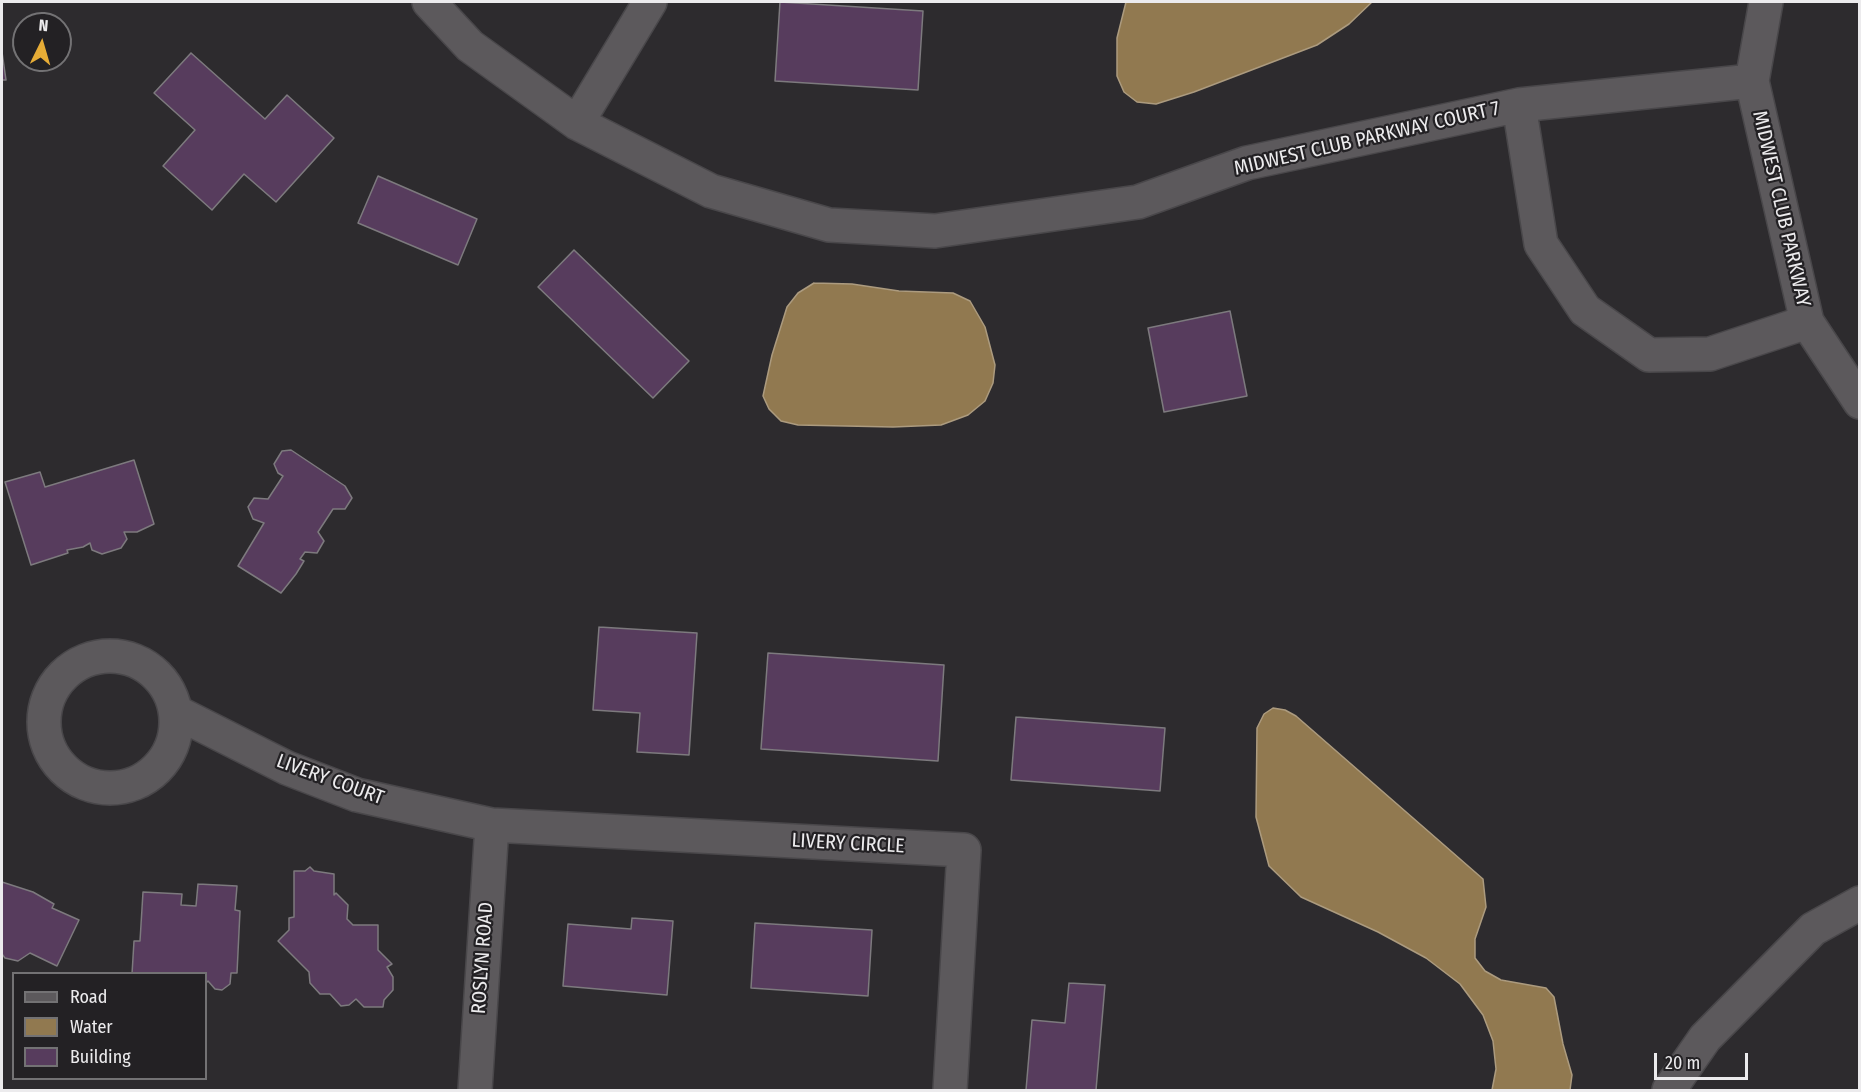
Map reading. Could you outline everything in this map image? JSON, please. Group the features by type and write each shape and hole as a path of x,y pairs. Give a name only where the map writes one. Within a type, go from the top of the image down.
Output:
{"street":[{"name":"MIDWEST CLUB PARKWAY COURT 7","path":"429,2 470,46 577,123 711,191 829,225 935,231 1138,202 1247,163 1519,105 1752,81"},
{"path":"577,123 650,2"},
{"name":"MIDWEST CLUB PARKWAY","path":"1766,2 1752,81 1807,322 1860,402"},
{"path":"1519,105 1541,244 1586,310 1649,355 1710,354 1807,322"},
{"path":"114,656 136,661 155,673 169,691 176,712 173,743 157,770 140,782 121,788 100,789 78,781 61,768 48,749 43,727 45,704 55,684 70,668 91,658 114,656"},
{"name":"LIVERY COURT","path":"176,712 287,768 357,795 492,825"},
{"name":"ROSLYN ROAD","path":"475,1090 492,825"},
{"name":"LIVERY CIRCLE","path":"492,825 964,850 950,1090"},
{"path":"1669,1090 1705,1038 1812,929 1860,903"}],"water":[{"path":"1126,2 1372,2 1349,24 1317,45 1194,92 1156,104 1137,102 1124,92 1117,76 1117,38"},
{"path":"814,283 852,284 899,291 953,293 970,301 985,327 995,365 993,383 985,401 968,415 941,425 893,427 798,425 781,421 769,409 763,396 772,355 787,307 798,293"},
{"path":"1273,708 1285,710 1296,716 1483,879 1486,907 1475,939 1475,958 1485,971 1501,980 1546,988 1554,997 1572,1075 1570,1090 1492,1090 1496,1069 1493,1041 1483,1015 1460,984 1426,958 1378,932 1301,897 1269,866 1256,817 1257,728 1264,714"}],"building":[{"path":"780,2 923,11 918,90 775,81"},
{"path":"2,52 6,80 2,80"},
{"path":"191,53 265,119 287,95 334,138 276,202 244,174 212,210 163,166 195,130 154,93"},
{"path":"378,176 477,219 458,265 358,223"},
{"path":"574,250 689,361 653,398 538,287"},
{"path":"1230,311 1247,396 1164,412 1148,328"},
{"path":"291,450 345,486 352,498 345,509 333,509 318,532 324,541 317,553 305,552 300,559 304,561 281,593 238,566 264,523 253,519 248,507 254,498 268,499 283,476 278,473 274,464 282,451"},
{"path":"134,460 154,524 137,532 124,532 127,539 121,548 102,554 92,550 90,543 31,565 5,482 40,472 45,487"},
{"path":"599,627 697,633 689,755 637,752 640,713 593,710"},
{"path":"768,653 944,665 938,761 761,749"},
{"path":"1016,717 1165,728 1160,791 1011,780"},
{"path":"310,867 314,871 334,874 334,895 336,893 348,905 347,919 353,925 378,925 378,950 392,964 387,967 393,977 393,990 384,1000 383,1007 364,1007 356,999 349,1005 341,1006 330,994 320,994 310,983 309,972 278,941 289,930 289,918 294,917 294,871 305,871"},
{"path":"2,882 33,892 54,904 52,908 79,920 57,966 30,953 18,961 5,958 2,954"},
{"path":"198,884 237,886 235,910 240,911 237,973 231,973 230,984 222,990 215,989 207,982 207,972 132,972 134,941 140,941 143,892 182,894 181,905 196,906"},
{"path":"632,918 673,921 667,995 563,986 568,924 631,929"},
{"path":"755,923 872,930 868,996 751,988"},
{"path":"1069,983 1105,985 1096,1090 1026,1090 1032,1020 1065,1023"}]}
